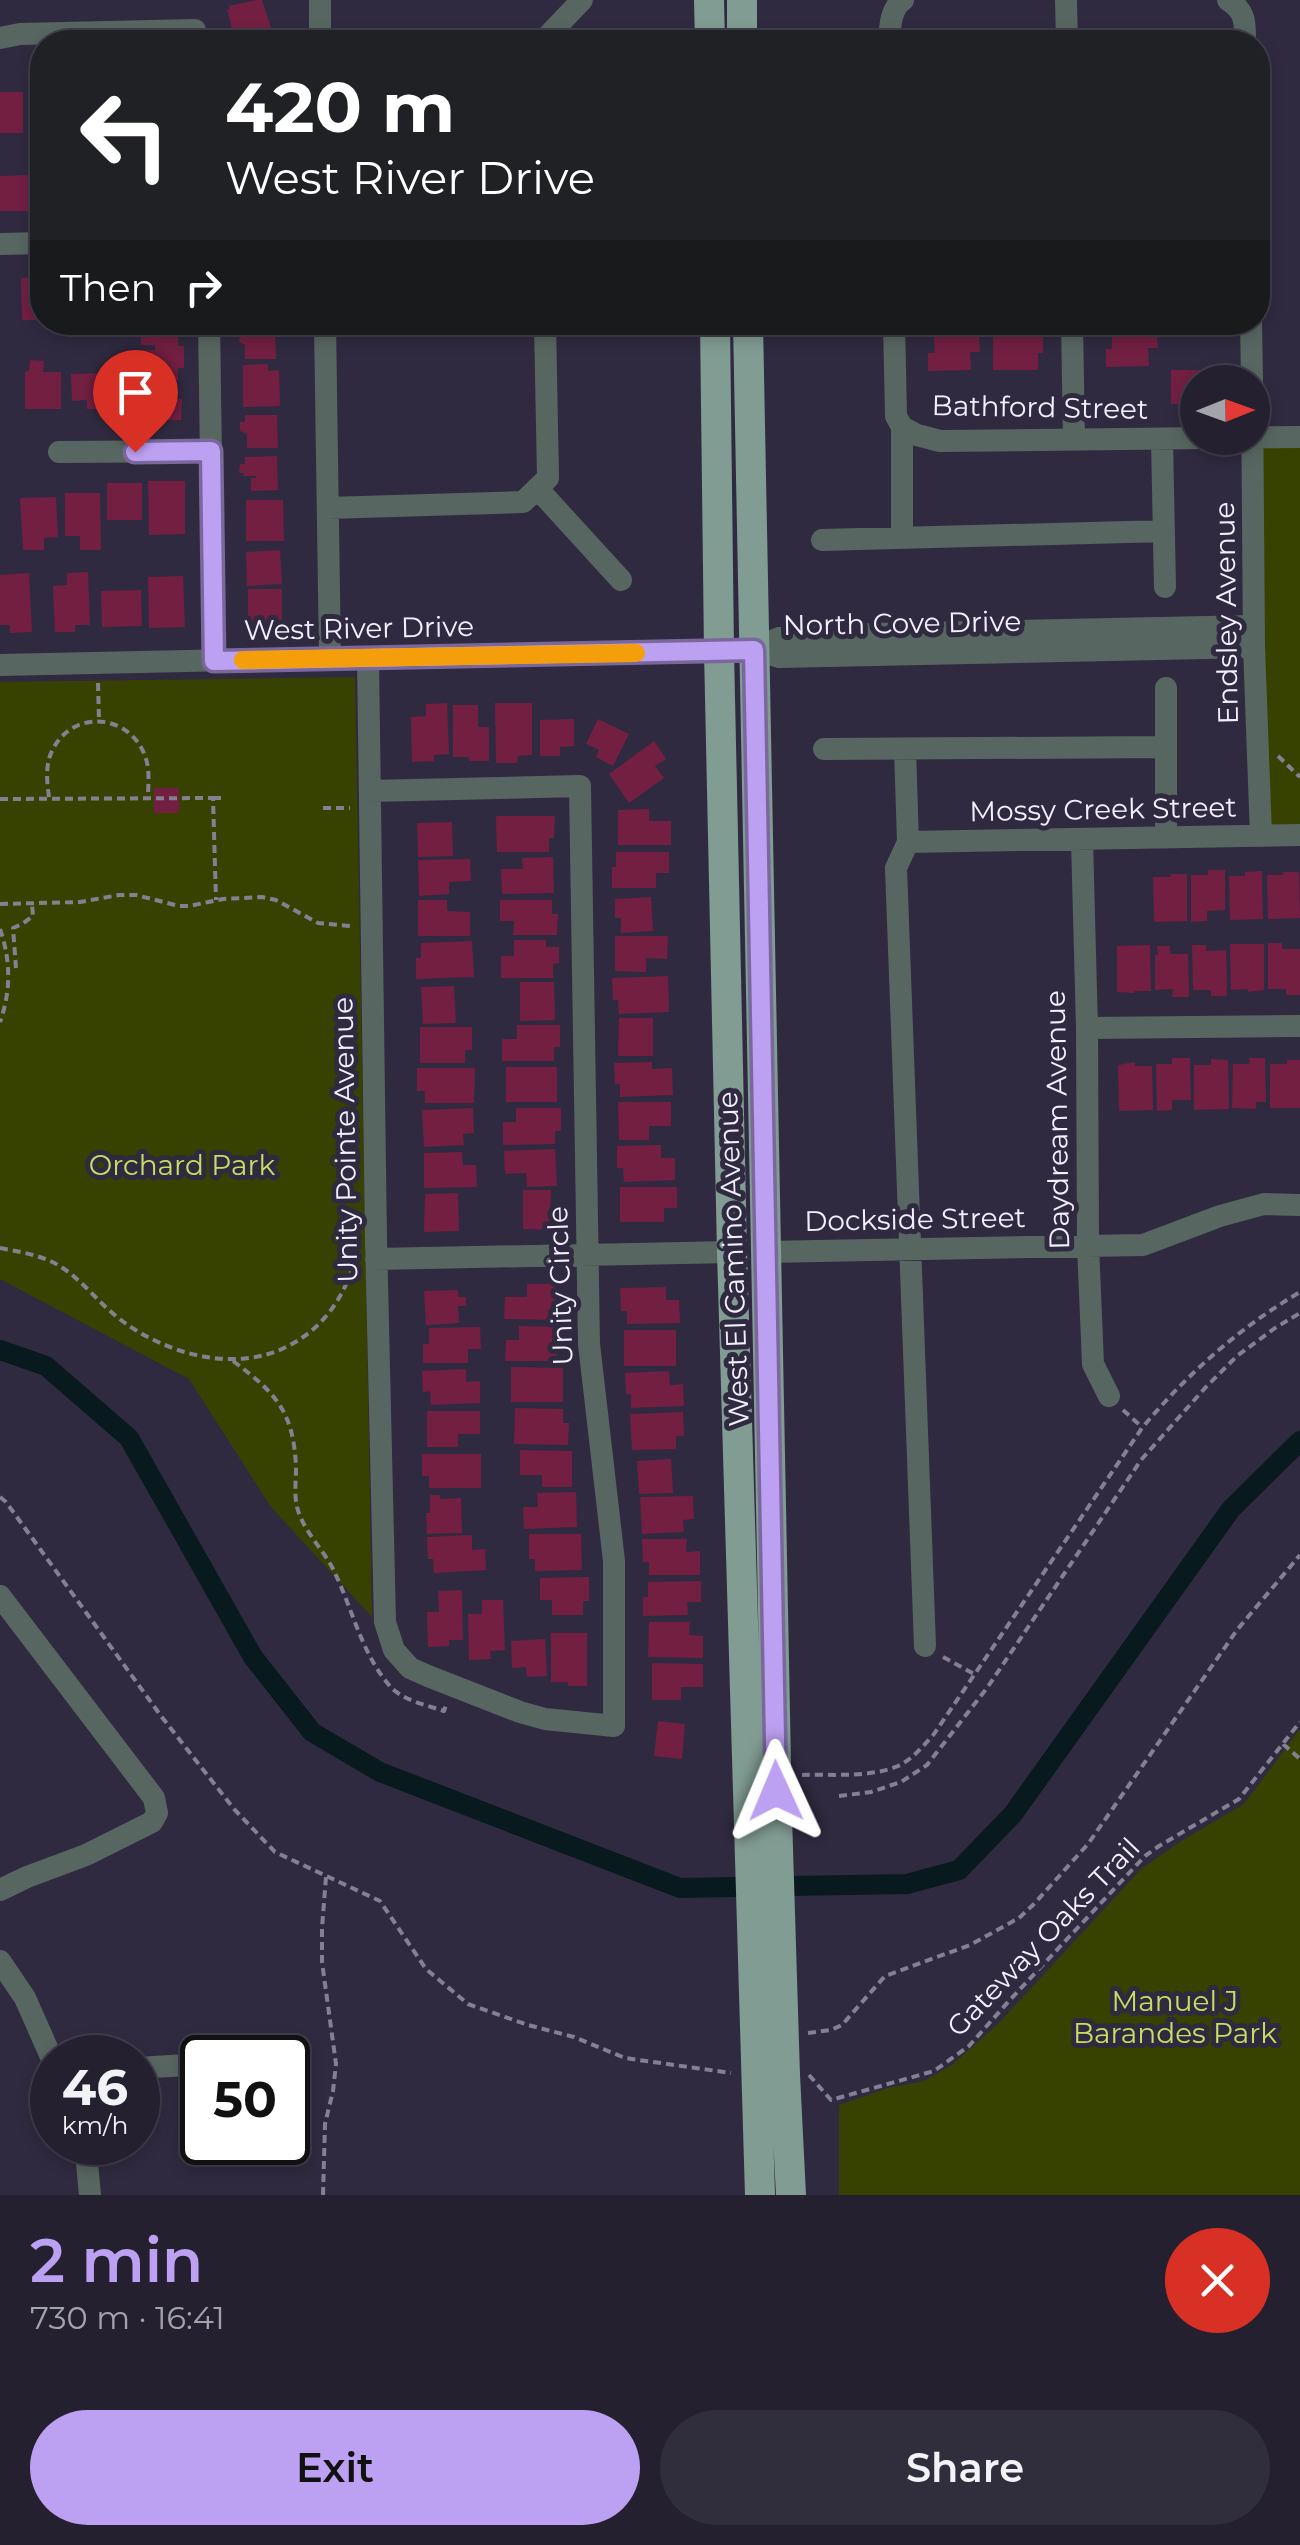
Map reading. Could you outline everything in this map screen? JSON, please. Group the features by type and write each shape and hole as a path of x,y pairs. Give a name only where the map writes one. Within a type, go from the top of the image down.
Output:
{"main road":[{"path":"709,0 710,30"},
{"path":"742,0 742,30"},
{"name":"West El Camino Avenue","path":"715,335 732,1252 764,1816 771,2075 791,2195"},
{"name":"West El Camino Avenue","path":"748,335 776,1776 764,1816"},
{"name":"West El Camino Avenue","path":"760,2195 771,2075 784,2036 766,1967"},
{"path":"771,2075 774,2195"}],"street":[{"path":"320,0 320,30"},
{"path":"553,30 582,0"},
{"path":"890,30 891,18 903,0"},
{"path":"1066,0 1067,30"},
{"path":"1234,3 1245,18 1245,30"},
{"path":"0,38 30,34"},
{"path":"0,244 30,243"},
{"path":"209,335 214,661"},
{"path":"325,335 330,659"},
{"path":"328,508 523,502 548,478 545,335"},
{"path":"894,335 896,416 902,427 902,538"},
{"path":"1072,335 1074,440"},
{"name":"Endsley Avenue","path":"1251,335 1252,365"},
{"name":"Bathford Street","path":"902,427 918,436 940,440 1180,439"},
{"name":"Bathford Street","path":"1270,437 1300,436"},
{"path":"1162,439 1164,587"},
{"path":"59,452 211,451"},
{"name":"Endsley Avenue","path":"1254,455 1254,637 1261,836"},
{"path":"537,488 621,580"},
{"path":"822,540 1164,532"},
{"name":"North Cove Drive","path":"719,652 754,650 779,638 891,634 1254,637"},
{"name":"West River Drive","path":"0,665 719,652"},
{"name":"Unity Pointe Avenue","path":"368,658 384,1622"},
{"path":"1166,688 1166,838"},
{"path":"824,750 1166,747"},
{"path":"905,749 908,842 896,868 924,1646"},
{"name":"Unity Circle","path":"370,799 580,786 590,1344 614,1561 614,1726 532,1715 410,1668 394,1650 384,1622"},
{"name":"Mossy Creek Street","path":"908,842 1300,835"},
{"name":"Daydream Avenue","path":"1082,840 1092,1364 1109,1396"},
{"path":"1087,1028 1300,1026"},
{"name":"Dockside Street","path":"765,1252 1143,1245 1264,1204 1300,1204"},
{"path":"376,1249 588,1254 732,1252"},
{"path":"0,1596 154,1798 157,1813 152,1822 86,1855 0,1890"},
{"path":"0,1961 25,1998 41,2035"},
{"path":"87,2165 90,2195"}],"path":[{"path":"97,663 100,722"},
{"path":"50,799 48,764 57,743 80,726 100,722 118,725 134,734 147,760 148,798"},
{"path":"213,798 216,900"},
{"path":"0,800 224,798"},
{"path":"324,808 370,799"},
{"path":"0,904 94,901 119,895 179,906 248,896 276,900 318,923 356,926"},
{"path":"16,968 13,928 32,916 32,903"},
{"path":"0,930 9,976 0,1022"},
{"path":"0,1248 54,1263 72,1274 122,1322 162,1344 233,1361 274,1354 315,1328 328,1317 343,1292 360,1240 376,1249"},
{"path":"776,1776 873,1773 898,1766 916,1754 934,1734 1142,1428 1172,1393 1222,1347 1300,1292"},
{"path":"839,1796 870,1792 900,1782 927,1765 986,1688 1141,1460 1237,1356 1300,1313"},
{"path":"233,1361 266,1386 284,1410 293,1434 300,1516 336,1576 368,1654 390,1688 444,1711 450,1685"},
{"path":"1109,1396 1142,1428"},
{"path":"0,1498 234,1809 275,1852 380,1901 426,1970 468,2004 574,2037 625,2058 740,2075 771,2075"},
{"path":"784,2036 831,2030 842,2024 885,1976 970,1945 1018,1918 1034,1904 1088,1844 1237,1630 1300,1555"},
{"path":"924,1646 974,1674"},
{"name":"Gateway Oaks Trail","path":"771,2075 808,2073 832,2100 934,2071 969,2046 1145,1856 1239,1799 1300,1722"},
{"path":"1283,1744 1300,1760"},
{"path":"324,2195 324,2124 336,2064 322,1962 326,1878"}],"green space":[{"path":"1270,438 1300,439 1300,835 1261,836 1254,455 1270,455"},
{"name":"Orchard Park","path":"355,677 372,1617 271,1507 189,1379 0,1279 0,682"},
{"name":"Manuel J Barandes Park","path":"1300,1729 1300,2195 839,2195 839,2105 888,2088 924,2081 952,2065 997,2025 1141,1869 1244,1804"}],"building":[{"path":"262,0 272,30 232,30 229,6"},
{"path":"1152,28 1152,30 1104,30"},
{"path":"0,92 23,92 23,133 0,133"},
{"path":"30,175 30,211 0,211 0,176"},
{"path":"21,278 30,278 30,320 22,320"},
{"path":"141,335 178,335 178,346 184,346 184,368 178,368 178,381 125,381 125,359 137,360 137,350 155,350 155,345 141,345"},
{"path":"240,335 275,335 276,359 245,359 245,345 239,342"},
{"path":"1112,335 1157,335 1158,348 1148,348 1149,366 1106,367 1106,349 1112,349"},
{"path":"979,336 980,352 970,352 971,370 928,371 928,353 935,353 934,337"},
{"path":"993,336 1043,336 1038,370 993,370"},
{"path":"30,360 44,361 43,372 61,372 61,409 25,409 25,372 29,371"},
{"path":"268,364 268,371 279,370 280,406 243,407 243,365"},
{"path":"1171,370 1180,370 1180,404 1171,404"},
{"path":"105,373 106,409 87,409 87,400 72,401 71,374"},
{"path":"123,385 176,385 176,399 182,399 181,420 138,421 137,407 124,407"},
{"path":"245,415 277,415 278,448 247,448 247,434 240,431"},
{"path":"277,456 278,490 251,491 251,478 256,476 239,473 245,457"},
{"path":"148,481 185,481 185,534 149,535"},
{"path":"107,483 142,483 142,520 107,520"},
{"path":"65,493 100,493 101,550 80,550 80,536 65,536"},
{"path":"56,497 58,537 44,538 44,550 23,550 20,498"},
{"path":"246,500 283,500 284,541 246,541"},
{"path":"280,550 282,584 247,586 246,552"},
{"path":"88,572 90,625 75,625 75,632 55,632 53,586 67,585 67,573"},
{"path":"29,573 32,632 10,633 10,625 0,625 0,575"},
{"path":"183,576 185,627 149,628 148,577"},
{"path":"248,589 282,589 282,625 248,625"},
{"path":"141,590 142,626 102,627 101,591"},
{"path":"447,703 449,754 434,755 434,761 412,762 411,717 426,716 426,704"},
{"path":"495,703 532,703 532,755 518,756 517,763 496,763"},
{"path":"453,705 478,705 478,727 489,727 489,761 453,757"},
{"path":"574,719 574,746 560,747 560,756 540,756 540,720"},
{"path":"598,719 629,734 613,766 596,757 599,750 586,744"},
{"path":"654,741 666,759 655,766 664,778 629,803 609,774"},
{"path":"154,788 179,788 179,813 154,813"},
{"path":"649,809 649,821 671,821 671,845 618,845 618,810"},
{"path":"496,816 555,816 549,852 497,852"},
{"path":"452,822 453,856 418,857 417,823"},
{"path":"616,852 669,852 669,873 656,873 656,888 612,888"},
{"path":"553,857 554,893 502,894 501,869 523,869 522,858"},
{"path":"470,859 471,881 449,882 449,894 419,896 418,860"},
{"path":"1208,870 1225,870 1225,910 1207,911 1207,921 1191,922 1191,875 1208,875"},
{"path":"1262,871 1263,919 1230,920 1229,876"},
{"path":"1299,872 1300,918 1268,919 1267,875"},
{"path":"1170,874 1187,874 1187,921 1154,922 1153,877 1171,877"},
{"path":"651,897 653,931 621,933 621,918 615,918 615,899"},
{"path":"418,900 447,900 447,911 470,912 470,936 418,936"},
{"path":"500,900 552,900 552,914 558,914 557,935 513,935 514,921 500,921"},
{"path":"615,936 668,936 667,959 646,958 646,972 615,971"},
{"path":"514,940 546,940 546,947 559,947 559,963 553,964 553,978 501,978 501,956 514,956"},
{"path":"472,941 474,977 416,979 421,943"},
{"path":"1268,943 1282,943 1282,949 1300,949 1300,995 1286,995 1286,989 1268,989"},
{"path":"1230,944 1264,944 1264,990 1231,990"},
{"path":"1150,945 1151,991 1117,992 1117,946"},
{"path":"1192,945 1206,945 1206,951 1226,950 1227,996 1211,996 1211,990 1193,990"},
{"path":"1157,946 1170,946 1170,954 1188,954 1189,997 1172,997 1173,989 1155,990"},
{"path":"668,976 669,1012 619,1014 618,1000 613,1000 612,978"},
{"path":"520,982 554,982 555,1020 520,1021"},
{"path":"454,986 456,1023 423,1024 421,987"},
{"path":"619,1018 653,1018 653,1056 618,1056"},
{"path":"517,1025 560,1025 560,1047 554,1047 554,1061 502,1061 502,1039 517,1039"},
{"path":"420,1027 472,1027 472,1050 465,1050 465,1063 420,1063"},
{"path":"1172,1058 1190,1058 1191,1100 1172,1100 1172,1110 1157,1111 1156,1064 1172,1064"},
{"path":"1249,1058 1265,1058 1266,1102 1256,1102 1256,1109 1232,1108 1233,1064 1250,1064"},
{"path":"1211,1059 1228,1060 1229,1109 1194,1110 1194,1065 1211,1065"},
{"path":"1287,1060 1300,1060 1300,1108 1270,1108 1270,1064 1287,1064"},
{"path":"652,1062 652,1069 672,1068 673,1095 620,1097 614,1063"},
{"path":"1135,1062 1135,1066 1152,1066 1153,1110 1119,1111 1118,1065"},
{"path":"506,1067 557,1067 557,1102 506,1102"},
{"path":"417,1068 475,1068 474,1103 425,1103 425,1091 417,1091"},
{"path":"618,1102 671,1102 671,1126 649,1126 649,1140 619,1140"},
{"path":"473,1108 474,1133 463,1134 464,1145 424,1147 422,1110"},
{"path":"516,1108 561,1108 561,1131 555,1131 555,1144 503,1145 503,1122 516,1122"},
{"path":"661,1145 661,1158 675,1158 675,1180 624,1182 623,1168 617,1168 617,1146"},
{"path":"555,1149 557,1186 527,1187 526,1173 505,1174 504,1151"},
{"path":"462,1152 463,1165 476,1165 477,1187 424,1188 424,1153"},
{"path":"620,1187 677,1187 677,1208 664,1208 664,1222 620,1222"},
{"path":"523,1190 551,1190 550,1210 560,1210 560,1230 523,1229"},
{"path":"458,1193 459,1231 424,1232 425,1194"},
{"path":"527,1284 557,1284 557,1320 504,1319 505,1297 527,1297"},
{"path":"666,1287 666,1300 679,1300 680,1323 627,1324 627,1311 621,1311 620,1288"},
{"path":"458,1290 458,1297 466,1297 466,1306 458,1306 459,1323 426,1325 424,1291"},
{"path":"519,1326 564,1327 563,1348 557,1348 557,1361 505,1361 506,1340 519,1340"},
{"path":"480,1327 481,1349 468,1349 468,1363 423,1363 423,1344 429,1344 429,1328"},
{"path":"624,1330 676,1330 676,1366 624,1366"},
{"path":"511,1367 563,1368 563,1402 511,1402"},
{"path":"466,1369 466,1382 480,1381 480,1403 431,1405 430,1391 423,1392 422,1371"},
{"path":"669,1371 670,1385 683,1384 684,1406 631,1408 625,1373"},
{"path":"515,1408 563,1409 563,1423 569,1423 568,1445 514,1444"},
{"path":"427,1411 480,1411 480,1434 458,1434 458,1447 427,1447"},
{"path":"683,1412 684,1436 676,1436 676,1449 632,1450 630,1414"},
{"path":"520,1450 572,1451 572,1487 542,1487 542,1475 520,1475"},
{"path":"422,1454 481,1454 481,1488 429,1488 429,1476 422,1476"},
{"path":"671,1459 673,1493 639,1494 637,1461"},
{"path":"576,1492 577,1527 524,1529 523,1507 538,1507 537,1493"},
{"path":"430,1495 440,1495 440,1499 461,1498 462,1533 427,1534"},
{"path":"693,1496 694,1519 683,1520 684,1532 642,1534 640,1497"},
{"path":"529,1534 581,1534 582,1570 535,1571 535,1559 529,1559"},
{"path":"472,1535 472,1550 485,1549 486,1570 434,1573 433,1559 428,1559 427,1537"},
{"path":"642,1539 687,1539 686,1552 700,1551 700,1575 649,1575 649,1562 643,1562"},
{"path":"589,1577 589,1601 583,1601 583,1615 552,1615 552,1600 540,1600 540,1578"},
{"path":"701,1581 701,1602 687,1602 688,1615 643,1616 648,1582"},
{"path":"462,1590 463,1640 449,1640 449,1646 428,1647 427,1612 439,1612 438,1591"},
{"path":"482,1600 503,1600 505,1650 490,1651 491,1659 469,1660 468,1614 482,1614"},
{"path":"649,1622 690,1622 689,1635 703,1636 703,1658 648,1657"},
{"path":"551,1633 587,1633 587,1686 551,1682"},
{"path":"545,1639 547,1676 527,1677 526,1667 512,1668 511,1641"},
{"path":"652,1663 703,1664 703,1687 681,1687 681,1700 652,1700"},
{"path":"658,1721 685,1724 682,1759 654,1756"}],"waterway":[{"path":"0,1350 46,1366 129,1438 253,1657 312,1732 380,1772 680,1888 907,1884 959,1870 1013,1814 1231,1509 1300,1441"}],"slow traffic":[{"path":"243,660 636,653"}],"route":[{"path":"135,452 211,451 214,661 754,650 776,1791"}]}
